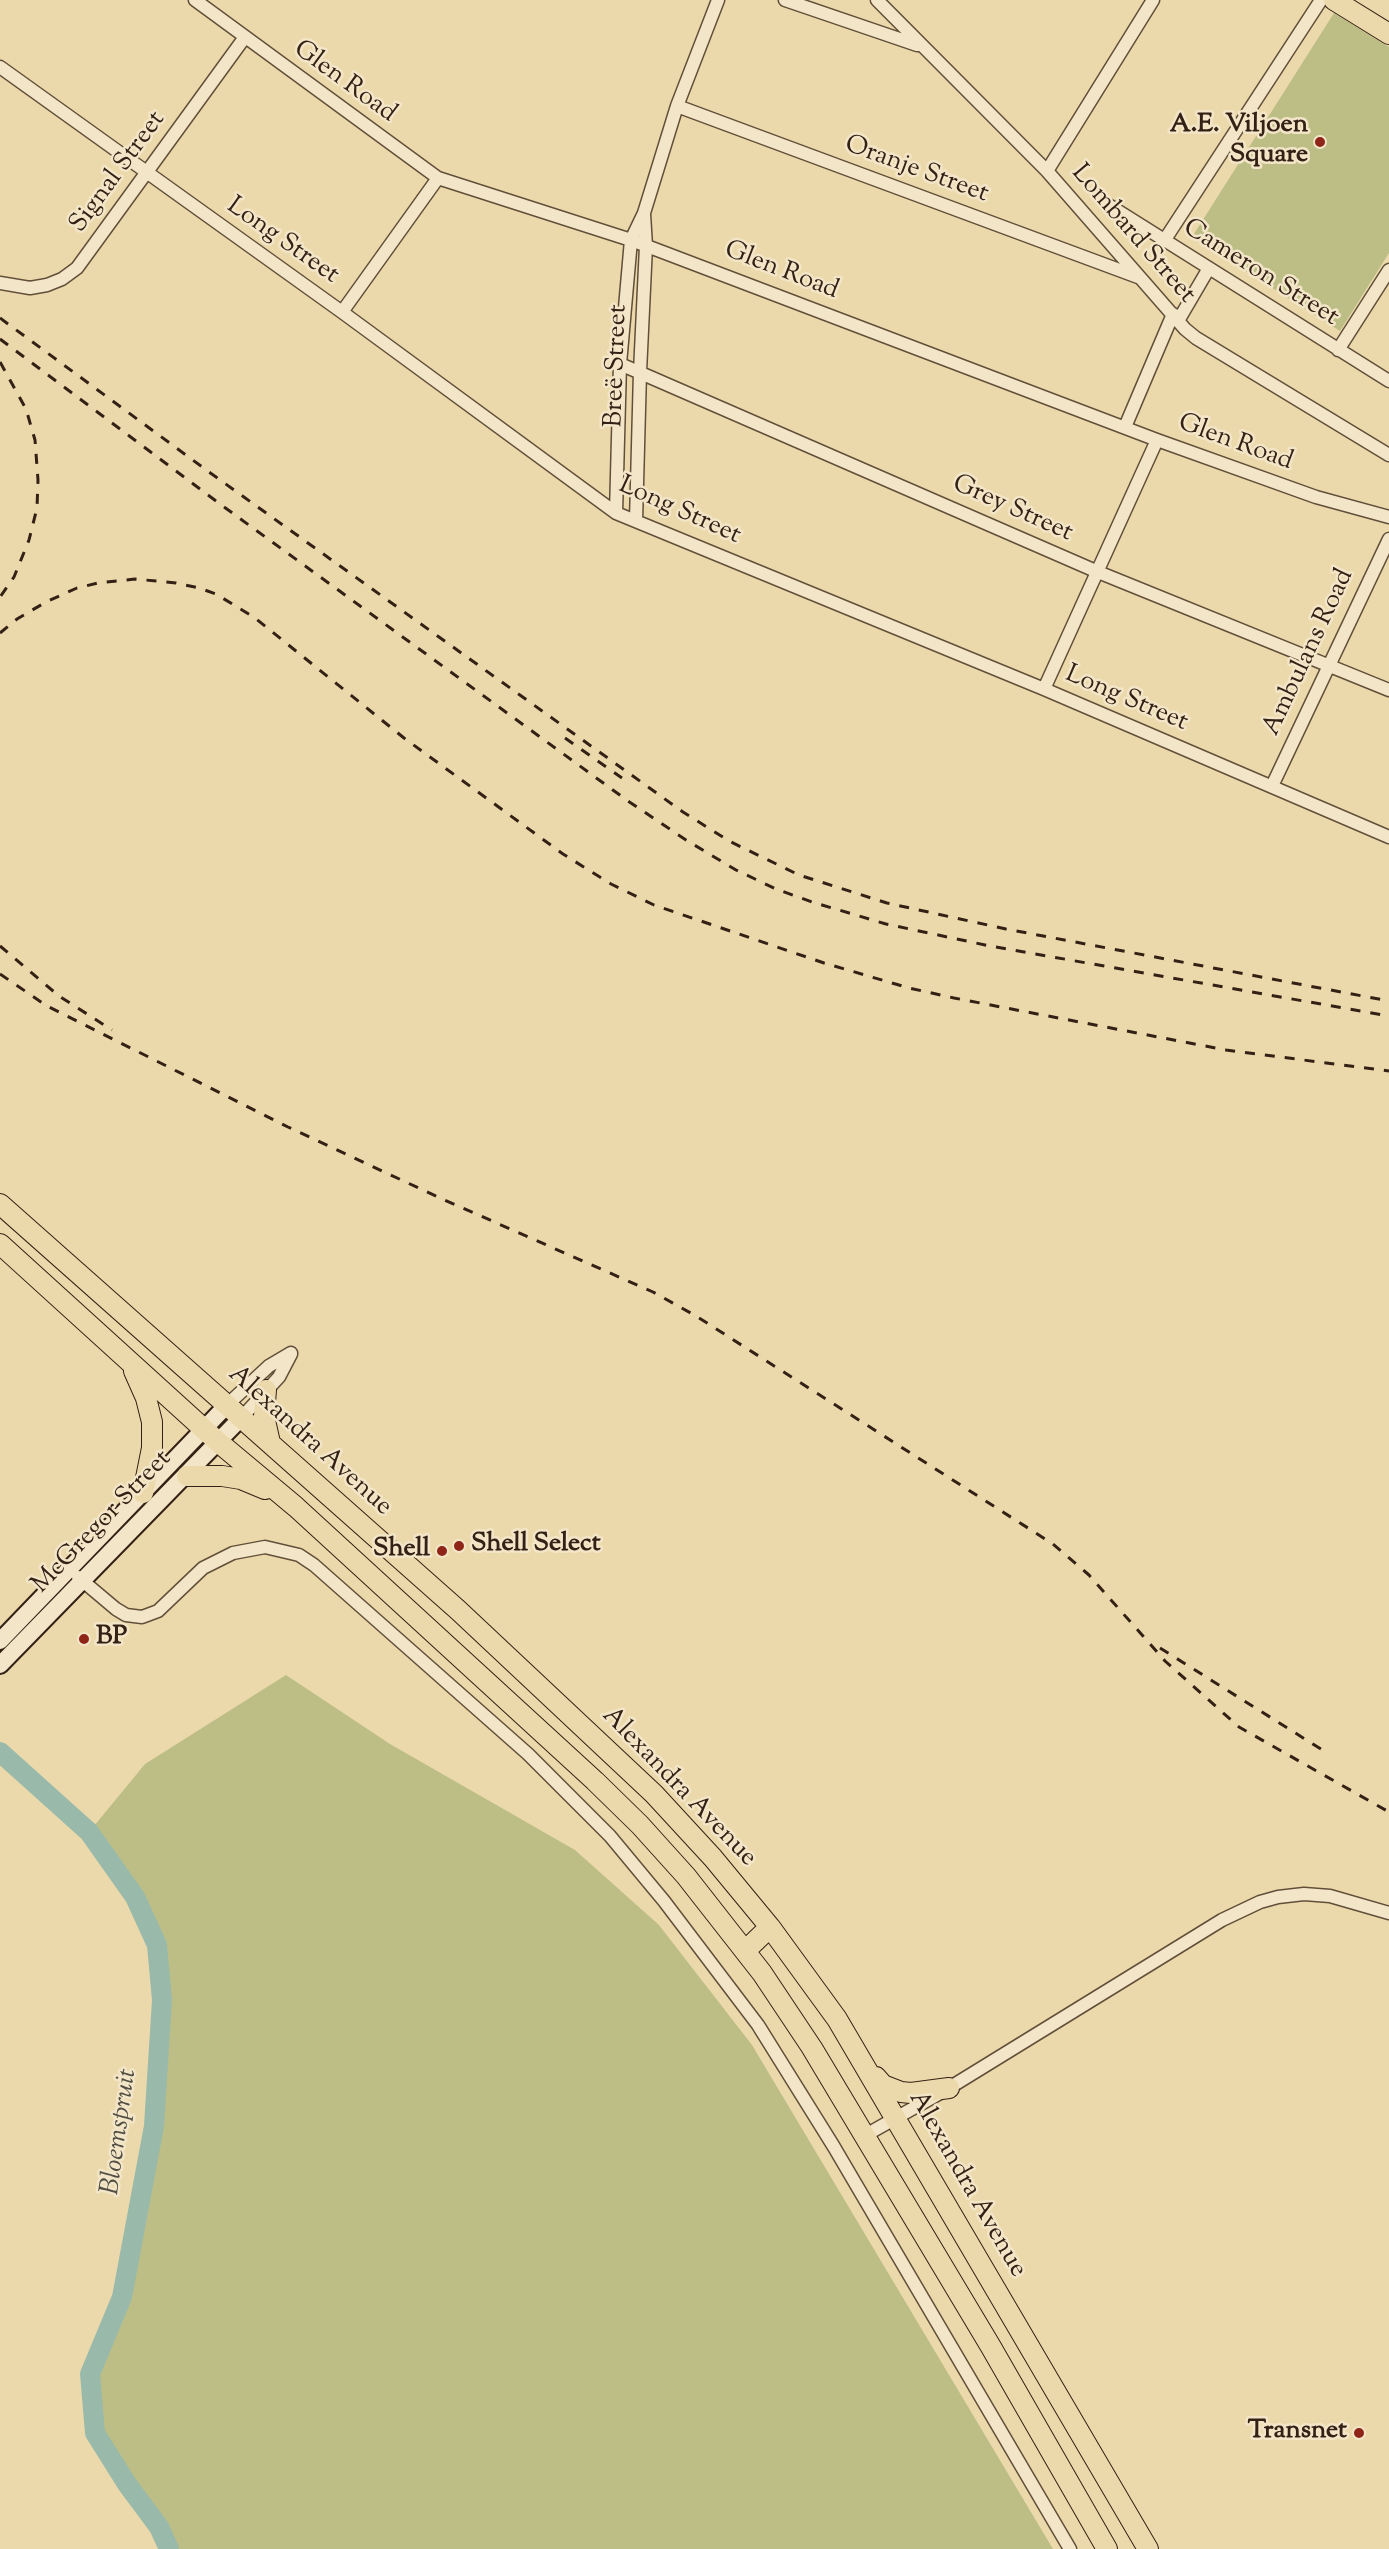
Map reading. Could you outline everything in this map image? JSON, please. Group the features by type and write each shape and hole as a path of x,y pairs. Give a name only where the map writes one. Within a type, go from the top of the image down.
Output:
{"main road":[{"path":"1334,0 1389,34"},
{"name":"Alexandra Avenue","path":"0,1204 458,1610 654,1794 713,1858 770,1928 837,2019 1148,2549"},
{"name":"Alexandra Avenue","path":"0,1244 210,1435 296,1507 640,1825 686,1876 789,2011 991,2347 1107,2549"},
{"path":"128,1360 146,1398 152,1422 152,1448 143,1493"},
{"path":"266,1390 264,1416 270,1443"},
{"name":"McGregor Street","path":"0,1641 143,1493 210,1435 235,1410"},
{"name":"McGregor Street","path":"0,1665 187,1476 210,1435"},
{"path":"187,1476 222,1476 241,1479 258,1485 296,1507"},
{"path":"745,1951 770,1928"},
{"path":"866,2067 883,2085 892,2090 911,2093 949,2088"}],"street":[{"name":"Glen Road","path":"195,0 438,178 631,240 1157,440 1316,497 1389,517"},
{"name":"Breë Street","path":"616,513 620,364 631,240 644,213 677,106 718,0"},
{"path":"785,0 920,46"},
{"name":"Lombard Street","path":"876,0 1047,171 1140,278 1196,338 1389,455"},
{"path":"1047,171 1153,0"},
{"path":"1164,241 1321,0"},
{"name":"Signal Street","path":"0,283 30,288 63,279 85,258 245,37"},
{"name":"Long Street","path":"0,67 342,312 616,513 1044,689 1389,837"},
{"name":"Oranje Street","path":"677,106 1140,278"},
{"path":"342,312 438,178"},
{"name":"Cameron Street","path":"1107,204 1389,381"},
{"name":"Breë Street","path":"636,521 646,246 644,213"},
{"path":"1125,427 1176,318 1209,268"},
{"path":"1338,350 1389,270"},
{"name":"Grey Street","path":"620,364 1098,572 1389,690"},
{"path":"1044,689 1157,440"},
{"name":"Ambulans Road","path":"1272,786 1389,539"},
{"path":"291,1353 279,1377 266,1390 235,1410 269,1366 291,1353"},
{"path":"69,1568 116,1609 126,1615 141,1617 158,1611 203,1568 233,1552 265,1547 299,1555 314,1565 528,1754 610,1836 664,1901 758,2025 846,2167 1070,2549"},
{"path":"864,2136 949,2088 1181,1944 1222,1920 1260,1902 1304,1894 1330,1896 1389,1913"}],"green space":[{"name":"A.E. Viljoen Square","path":"1334,13 1389,47 1389,253 1340,331 1192,237"},
{"path":"286,1675 390,1744 575,1850 659,1925 752,2045 1053,2549 169,2549 159,2527 127,2484 95,2433 90,2374 122,2297 154,2126 162,2000 157,1945 135,1897 89,1832 145,1764"}],"waterway":[{"name":"Bloemspruit","path":"0,1752 89,1832 135,1897 157,1945 162,2000 154,2126 122,2297 90,2374 95,2433 127,2484 159,2527 169,2549"}],"railway":[{"path":"0,318 209,472 683,812 729,841 799,875 887,903 1006,929 1389,1001"},
{"path":"0,339 220,504 628,801 736,870 776,889 812,902 886,924 990,946 1389,1016"},
{"path":"0,362 26,409 35,440 38,480 37,508 29,540 14,577 0,597"},
{"path":"0,633 17,619 46,602 77,588 98,583 135,579 199,588 216,594 255,618 404,738 563,854 611,884 654,905 824,963 909,988 1226,1050 1389,1071"},
{"path":"565,738 622,778"},
{"path":"0,946 59,996 112,1030"},
{"path":"0,974 47,1006 288,1127 440,1198 653,1292 696,1316 1053,1544 1089,1575 1165,1661 1239,1727 1389,1812"},
{"path":"1160,1648 1324,1751"}],"place":[{"name":"A.E. Viljoen Square","path":"1320,142"},
{"name":"Shell Select","path":"459,1546"},
{"name":"Shell","path":"442,1551"},
{"name":"BP","path":"84,1639"},
{"name":"Transnet","path":"1359,2433"}]}
